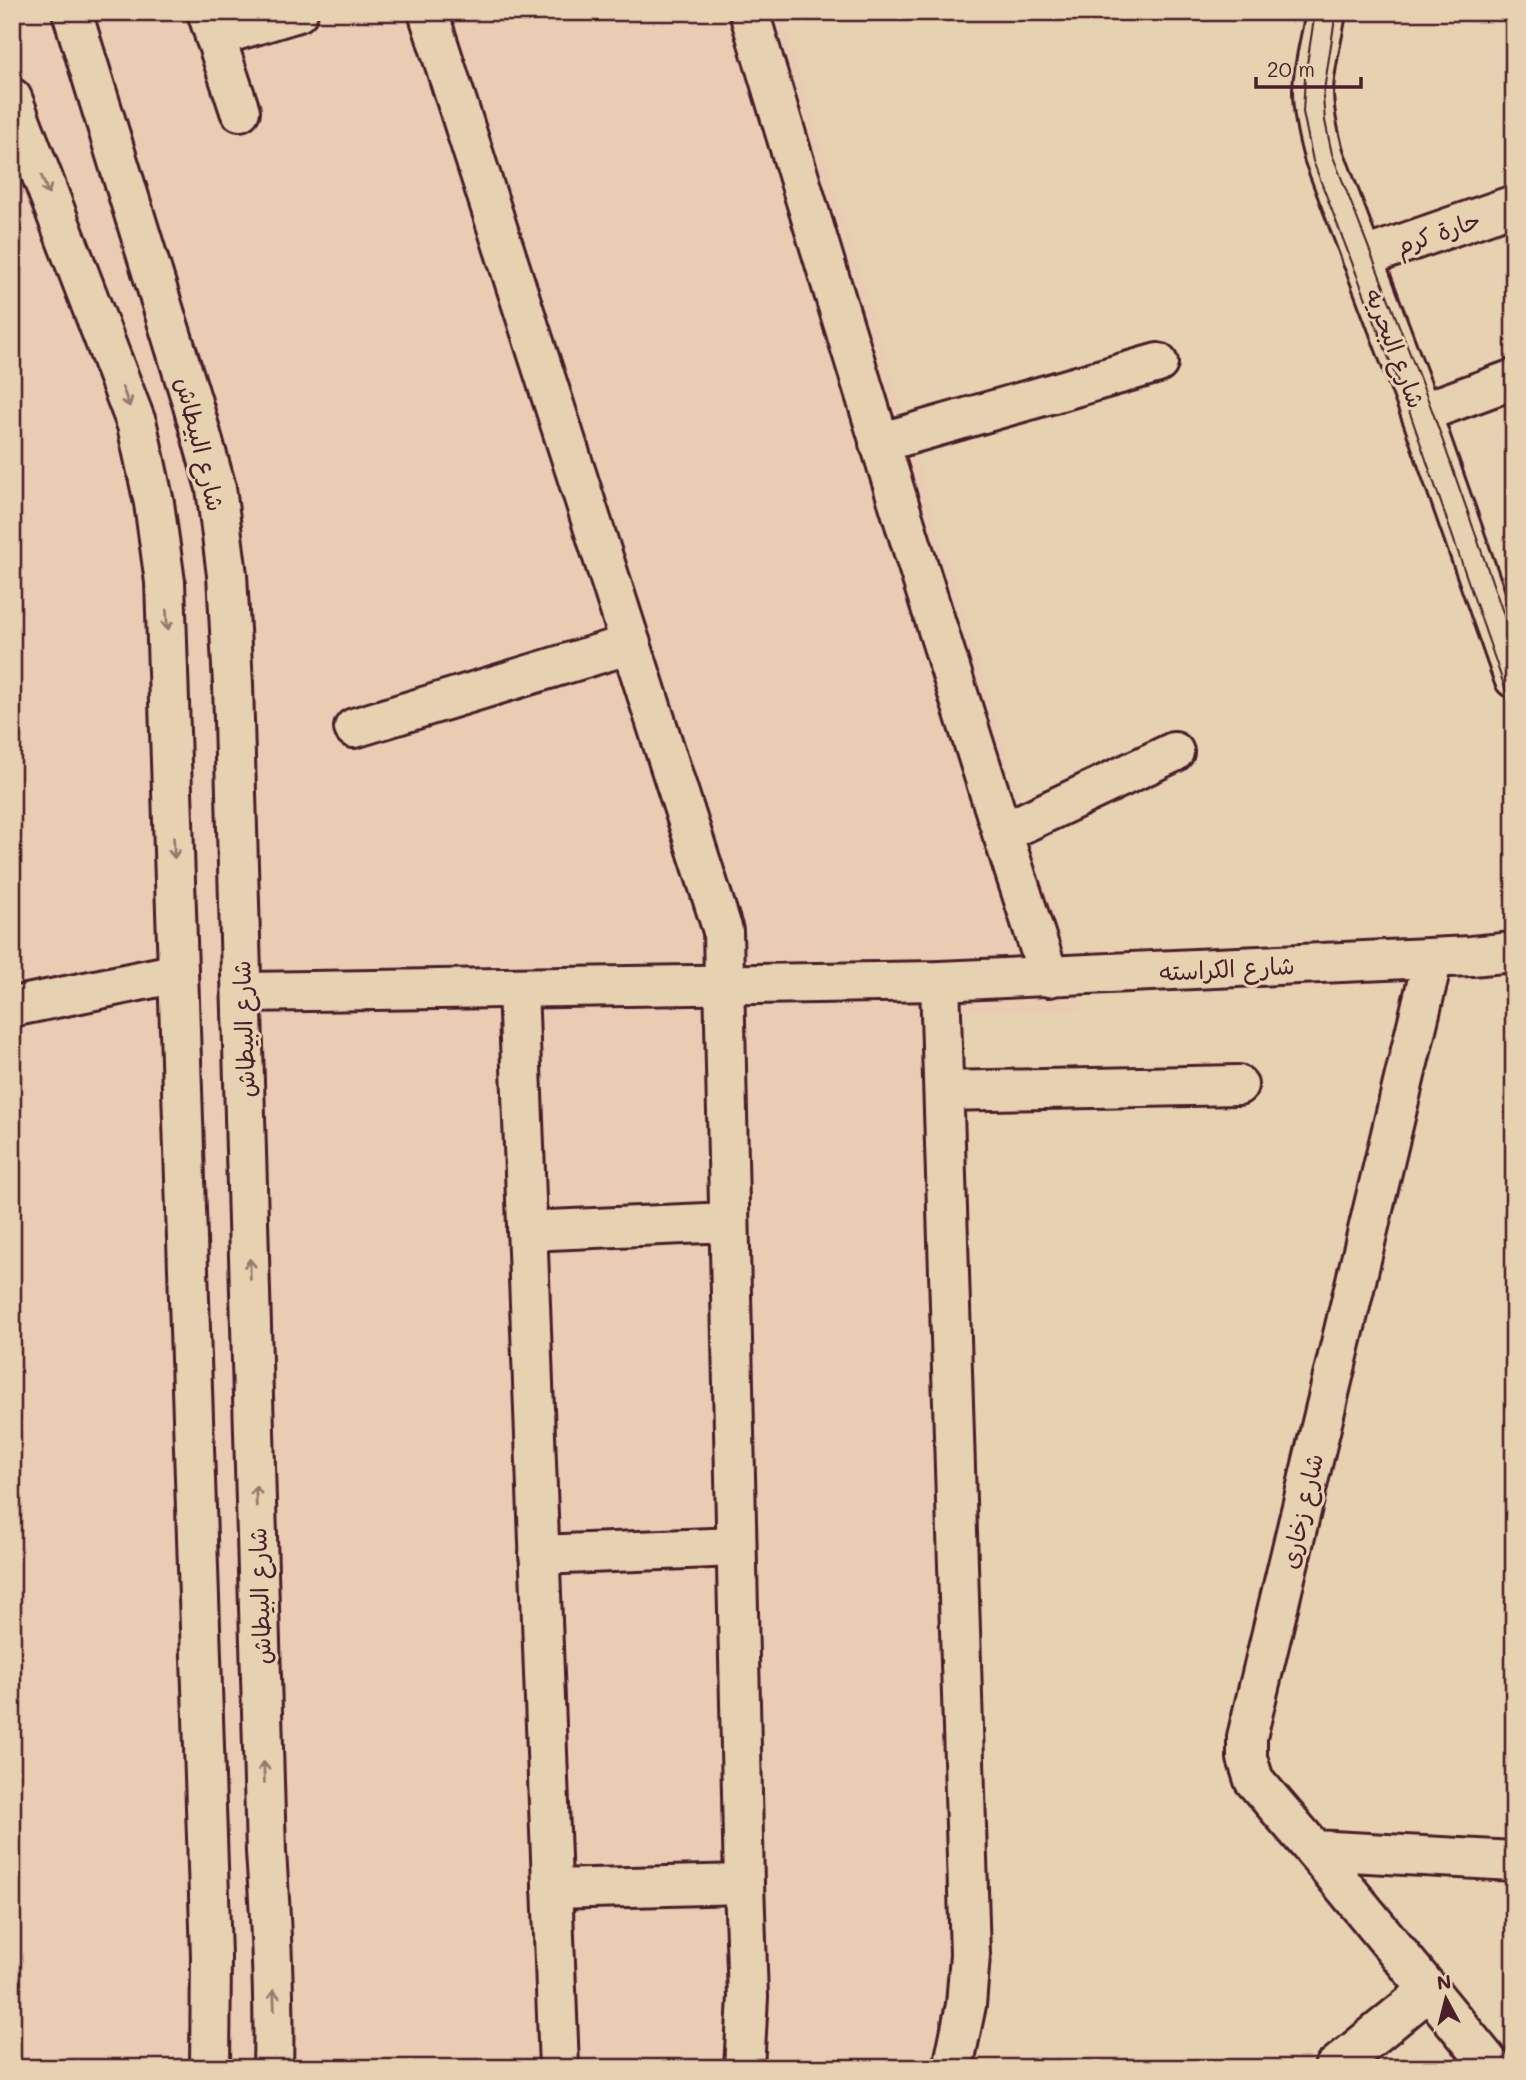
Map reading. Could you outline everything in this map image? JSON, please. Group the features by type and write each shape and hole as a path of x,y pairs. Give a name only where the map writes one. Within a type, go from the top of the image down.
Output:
{"street":[{"name":"شارع البيطاش","path":"72,12 216,488 227,575 242,992 266,1852 272,1936 273,2068"},
{"path":"240,111 211,25 298,12"},
{"path":"428,12 723,931 748,1997 744,2068"},
{"path":"749,12 879,443 1049,977"},
{"name":"شارع البحريه","path":"1328,13 1315,70 1313,93 1324,156 1421,413 1514,678"},
{"path":"12,98 137,425 154,503 165,582 211,1956 210,2068"},
{"name":"حارة كرم","path":"1362,258 1514,205"},
{"path":"879,443 1158,363"},
{"path":"1421,413 1514,380"},
{"path":"354,728 631,645"},
{"path":"1002,833 1174,752"},
{"name":"شارع الكراسته","path":"242,992 940,981 1514,952"},
{"name":"شارع زخارى","path":"1433,958 1247,1737 1247,1758 1254,1780 1493,2068"},
{"path":"12,1007 178,973"},
{"path":"940,981 970,1955 966,2005 953,2068"},
{"path":"518,988 559,2068"},
{"path":"944,1091 1238,1085"},
{"path":"527,1231 729,1222"},
{"path":"539,1555 736,1547"},
{"path":"1314,1850 1514,1861"},
{"path":"552,1889 744,1884"},
{"path":"1334,2068 1429,1991"}],"shaded area":[{"path":"12,12 781,12 1084,1009 958,1011 988,1953 987,1998 978,2068 12,2068"}],"tram line":[{"path":"1315,12 1305,77 1303,112 1313,161 1411,416 1514,714"},
{"path":"1336,12 1323,97 1332,154 1432,410 1514,644"}]}
